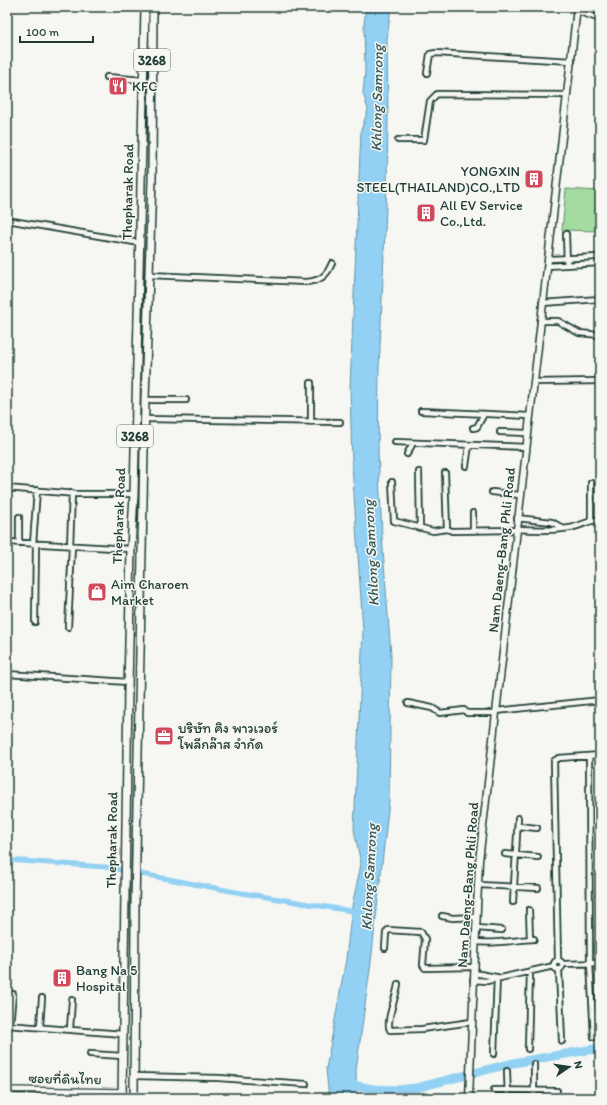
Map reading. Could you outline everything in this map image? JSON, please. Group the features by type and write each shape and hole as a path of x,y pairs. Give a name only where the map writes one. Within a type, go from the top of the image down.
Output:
{"main road":[{"name":"Thepharak Road","path":"122,1095 124,864 145,7"},
{"name":"Thepharak Road","path":"134,1098 136,867 144,420 152,137 153,7"},
{"name":"Nam Daeng-Bang Phli Road","path":"469,1098 479,861 517,518 542,303 549,259 577,9"},
{"path":"141,137 152,137"}],"street":[{"path":"577,9 600,19"},
{"path":"427,73 430,54 436,53 572,61"},
{"path":"108,77 143,80"},
{"path":"398,140 424,140 430,101 437,94 567,95"},
{"path":"7,220 140,243"},
{"path":"566,234 567,265"},
{"path":"549,259 600,257"},
{"path":"149,275 312,282 327,275 332,263"},
{"path":"547,266 600,263"},
{"path":"542,303 600,299"},
{"path":"540,321 558,321 579,333 600,335"},
{"path":"534,382 600,381"},
{"path":"311,383 311,422"},
{"path":"145,400 186,400"},
{"path":"421,411 529,416"},
{"path":"473,428 477,427 484,414"},
{"path":"144,420 340,422"},
{"path":"500,432 527,433"},
{"path":"395,442 526,448"},
{"path":"407,454 413,442"},
{"path":"466,466 469,445"},
{"path":"419,472 420,528"},
{"path":"445,473 447,529"},
{"path":"392,482 394,521 433,531 447,529 452,531 516,529 553,531 562,528 569,528 591,520 600,520"},
{"path":"591,483 591,520"},
{"path":"7,488 72,493 134,494"},
{"path":"35,622 37,490"},
{"path":"492,492 520,495"},
{"path":"68,627 72,493"},
{"path":"473,514 473,531"},
{"path":"19,517 19,543"},
{"path":"517,518 552,522 562,528"},
{"path":"7,542 131,549"},
{"path":"7,674 128,682"},
{"path":"408,703 432,708 440,713 464,710 467,713 496,712 600,700"},
{"path":"589,756 590,963 594,1037"},
{"path":"554,966 555,962 558,960 554,761 559,758 600,756"},
{"path":"513,902 518,818"},
{"path":"518,826 538,828"},
{"path":"505,854 538,857"},
{"path":"478,885 538,888"},
{"path":"476,942 492,944 518,939 532,939 529,910"},
{"path":"442,916 453,918 477,917"},
{"path":"477,928 502,930"},
{"path":"385,948 386,933 388,930 421,932 425,938 423,965 425,968 474,970 497,977"},
{"path":"558,960 563,964 600,963"},
{"path":"562,1041 559,970 563,967 563,964"},
{"path":"554,966 559,970"},
{"path":"473,980 487,981 497,977 554,966"},
{"path":"528,1049 530,971"},
{"path":"494,1054 497,977"},
{"path":"398,984 396,1000 391,1010 388,1027 390,1030 422,1029 472,1022"},
{"path":"12,994 9,1025 123,1034"},
{"path":"40,1027 42,998"},
{"path":"70,1029 72,1000"},
{"path":"90,1054 123,1056"},
{"path":"534,1064 534,1098"},
{"path":"507,1071 508,1098"},
{"path":"134,1076 219,1078 306,1084"},
{"name":"ซอยที่ดินไทย","path":"7,1090 122,1095"},
{"path":"494,1090 557,1091"}],"green space":[{"path":"566,189 600,191 600,231 562,230"}],"water":[{"name":"Khlong Samrong","path":"366,7 391,7 387,39 387,184 379,369 378,451 382,536 391,655 389,801 371,962 356,1070 357,1098 329,1098 326,1069 346,959 352,906 361,864 354,830 363,630 352,465 350,387 361,130 368,110 363,93 365,72 364,24"}],"waterway":[{"name":"Khlong Samrong","path":"7,860 105,867 236,892 357,912"},
{"path":"347,1084 373,1089 398,1090 416,1088 513,1063 600,1048"}],"place":[{"name":"KFC","path":"118,86"},
{"name":"YONGXIN STEEL(THAILAND)CO.,LTD","path":"534,179"},
{"name":"All EV Service Co.,Ltd.","path":"426,213"},
{"name":"Aim Charoen Market","path":"97,592"},
{"name":"บริษัท คิง พาวเวอร์ โพลีกล๊าส จำกัด","path":"164,736"},
{"name":"Bang Na 5 Hospital","path":"62,978"}]}
